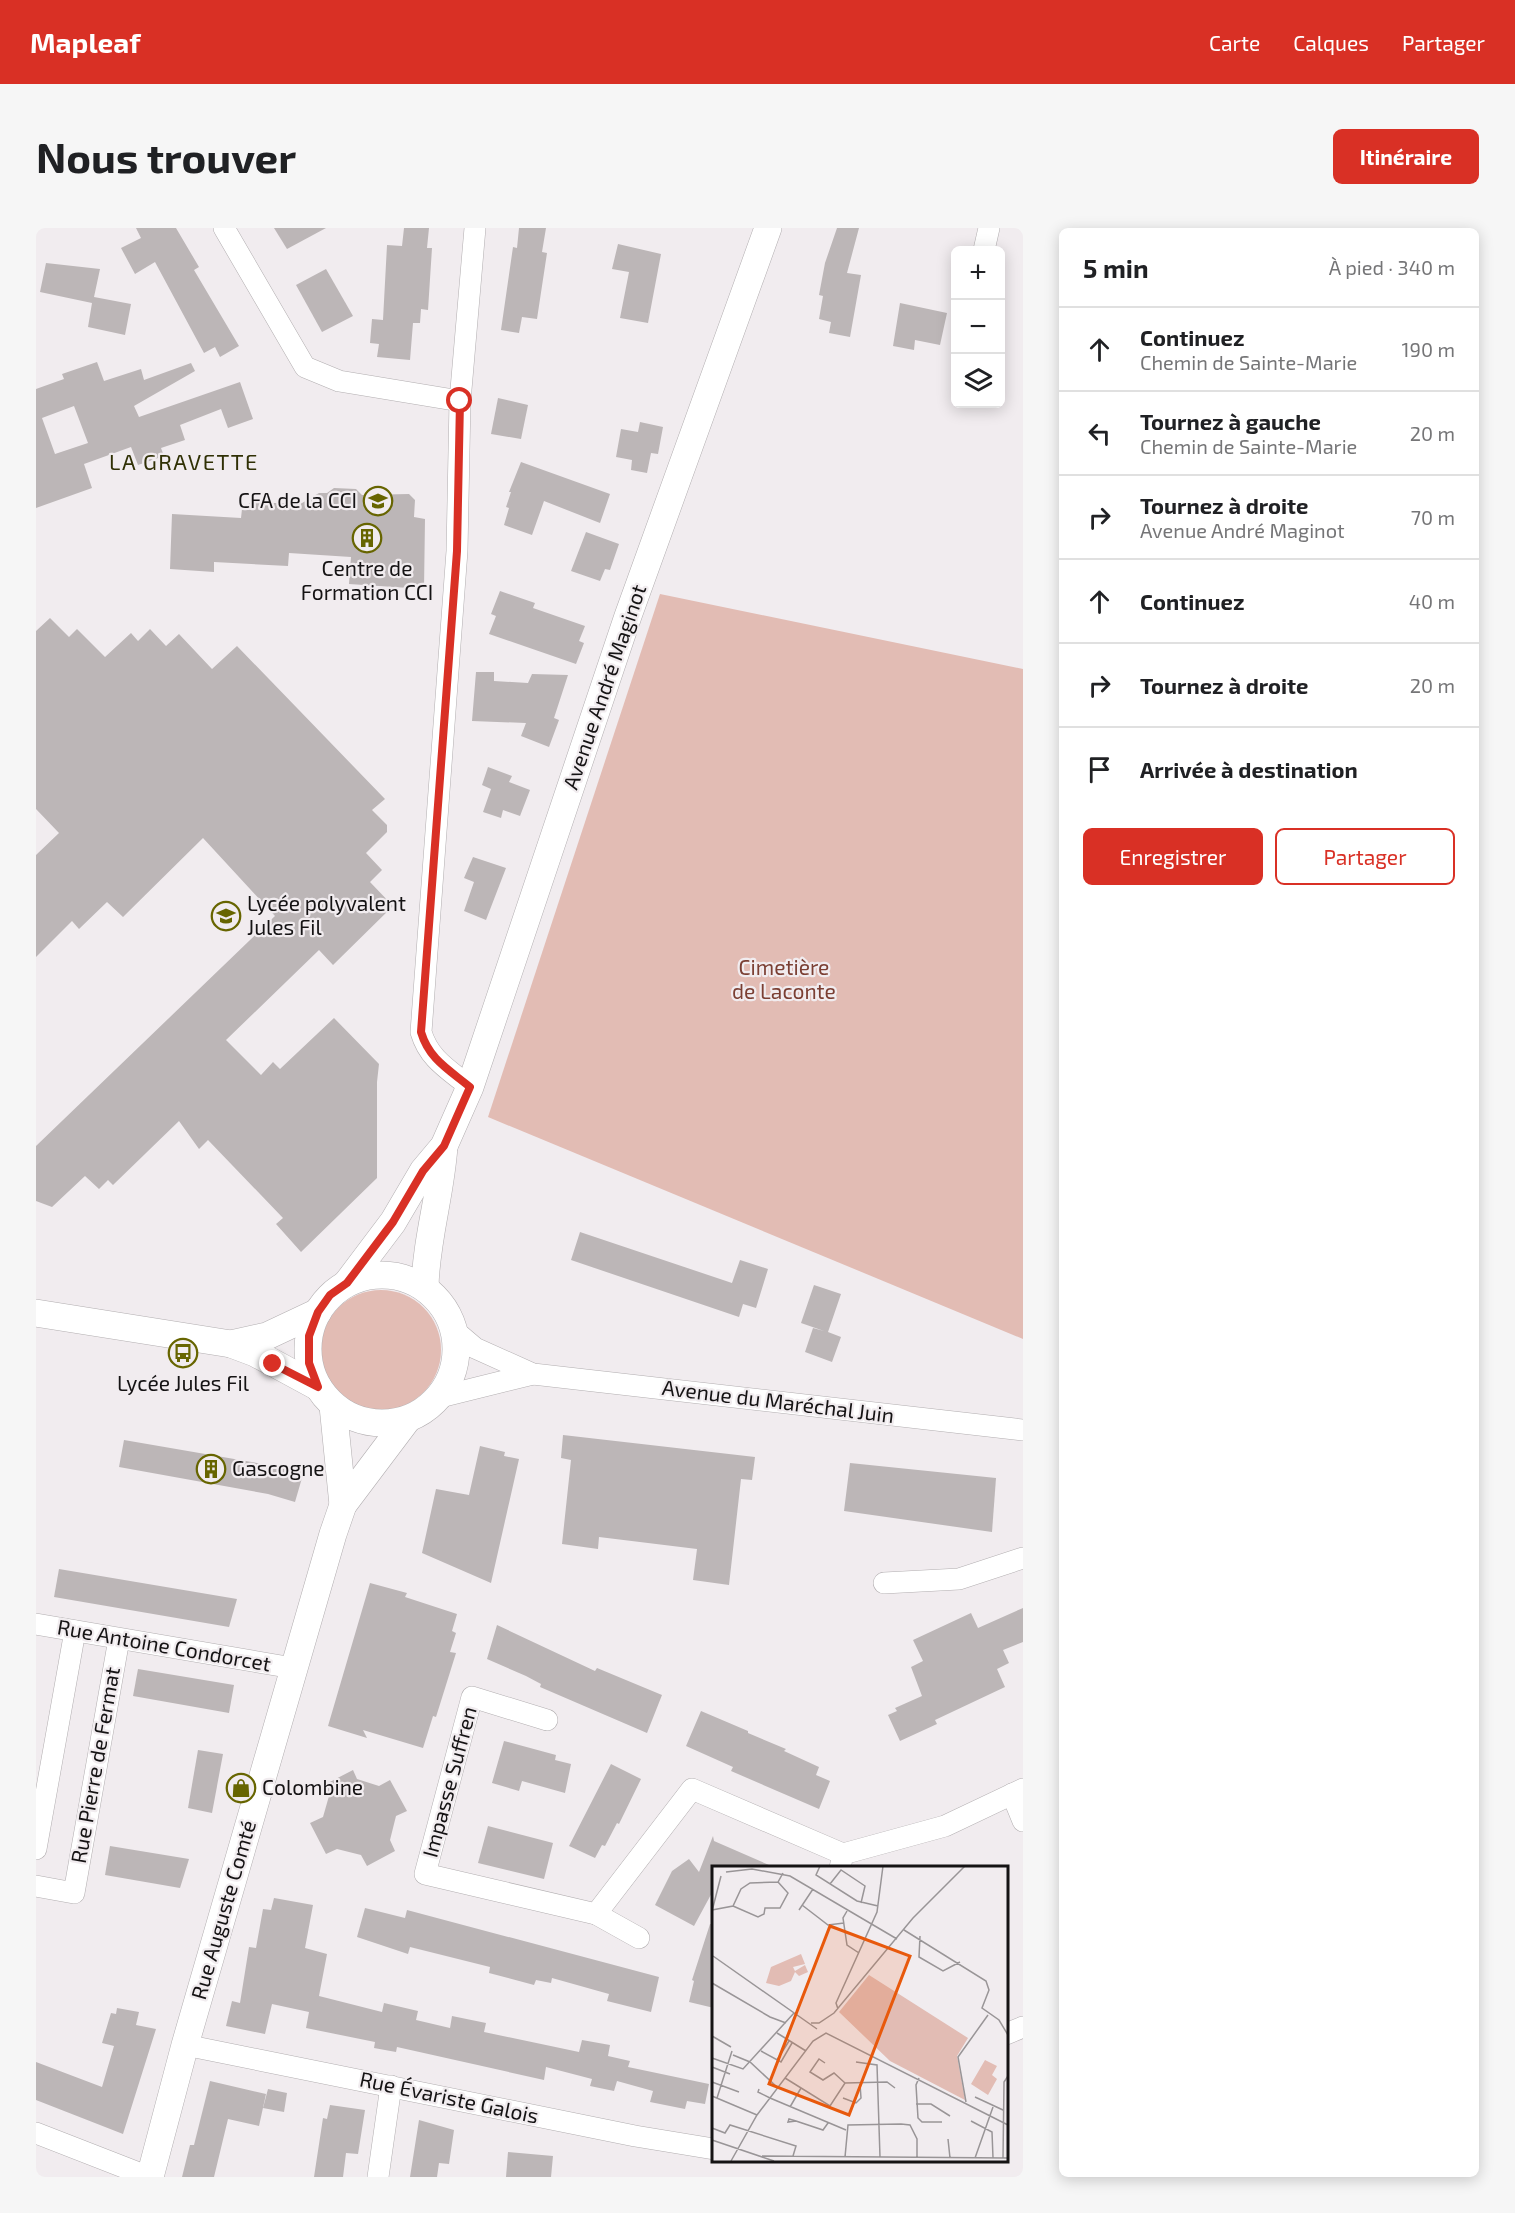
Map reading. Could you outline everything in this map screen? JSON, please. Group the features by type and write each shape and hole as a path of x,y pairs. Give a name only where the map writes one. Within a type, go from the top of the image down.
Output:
{"street":[{"path":"224,228 305,367 339,381 460,401"},
{"path":"470,1087 426,1049 421,1032 457,551 460,401 475,228"},
{"name":"Avenue André Maginot","path":"347,1283 393,1222 423,1171 444,1146 470,1087 628,616 768,228"},
{"path":"985,246 988,228"},
{"name":"Avenue André Maginot","path":"425,1287 433,1215 441,1186 444,1146"},
{"path":"36,1314 231,1344 255,1353 326,1396 356,1419 381,1424 407,1420 425,1410 440,1397 455,1366 455,1331 444,1307 425,1287 400,1276 373,1275 347,1283 330,1295 318,1312 309,1336 309,1363 326,1396"},
{"path":"231,1344 267,1336 318,1312"},
{"name":"Avenue du Maréchal Juin","path":"455,1331 475,1348 533,1374 1023,1430"},
{"name":"Avenue du Maréchal Juin","path":"440,1397 488,1383 533,1374"},
{"name":"Rue Auguste Comté","path":"326,1396 343,1505"},
{"name":"Rue Auguste Comté","path":"150,2177 185,2044 293,1668 343,1505 407,1420"},
{"path":"884,1583 959,1579 1023,1558"},
{"name":"Rue Antoine Condorcet","path":"36,1624 293,1668"},
{"path":"36,1849 75,1631"},
{"name":"Rue Pierre de Fermat","path":"36,1886 74,1893 119,1638"},
{"name":"Impasse Suffren","path":"547,1720 472,1697 425,1874 596,1914 639,1938"},
{"path":"596,1914 692,1789 842,1861 945,1826 1017,1792 1023,1821"},
{"path":"1008,2033 1023,2027"},
{"name":"Rue Évariste Galois","path":"185,2044 635,2136 712,2149"},
{"path":"378,2177 391,2086"},
{"path":"36,2133 150,2177"}],"green space":[{"name":"Cimetière de Laconte","path":"660,594 1023,669 1023,1339 488,1117"},
{"path":"381,1290 404,1295 423,1308 436,1327 441,1350 436,1373 423,1392 404,1405 381,1410 358,1405 339,1392 326,1373 321,1350 326,1327 339,1308 358,1295"}],"building":[{"path":"136,228 176,228 199,267 194,270 239,346 220,357 215,347 204,353 155,262 135,274 121,248 141,238"},
{"path":"274,228 326,228 287,249"},
{"path":"404,228 429,228 427,248 432,248 428,310 421,309 420,323 413,323 410,360 377,357 379,344 370,343 372,319 383,320 387,245 402,246"},
{"path":"519,228 546,228 542,252 547,253 537,319 522,317 519,333 501,330 513,247 517,248"},
{"path":"837,228 859,228 847,273 861,275 850,337 829,333 831,322 819,319 823,296 819,295 825,263"},
{"path":"618,244 661,254 648,323 620,318 629,272 612,269"},
{"path":"46,263 100,269 94,297 131,304 125,335 88,327 92,303 40,292"},
{"path":"326,269 353,316 322,332 296,285"},
{"path":"900,303 947,313 940,345 915,340 914,350 893,346"},
{"path":"97,362 104,381 141,369 144,380 191,363 195,371 134,406 139,417 240,382 253,419 228,428 221,409 180,425 185,440 161,448 164,456 138,465 131,447 84,464 92,488 36,508 36,389 64,379 62,374","holes":["74,406 88,443 55,454 42,418"]},
{"path":"498,398 528,405 521,439 491,434"},
{"path":"640,422 663,427 658,454 651,453 647,473 631,470 632,460 616,457 621,429 638,432"},
{"path":"521,462 610,494 600,523 544,501 532,535 504,525 509,508 506,507 511,492 509,492"},
{"name":"Centre de Formation CCI","path":"334,488 356,489 362,495 409,494 415,500 414,517 425,519 424,589 349,584 351,557 289,553 288,566 214,562 214,572 170,569 172,514 241,518 242,509 248,509 249,503 302,503 319,493 327,493"},
{"path":"586,532 619,544 610,570 605,569 600,581 571,571"},
{"path":"500,591 535,603 533,608 585,626 579,641 584,643 576,664 489,634 496,616 491,614"},
{"path":"50,618 69,637 77,629 105,657 131,633 138,641 150,629 166,646 179,634 212,669 237,646 385,799 372,810 387,825 387,832 366,853 382,870 370,882 393,906 333,965 319,950 226,1040 261,1075 273,1062 280,1069 334,1018 379,1064 377,1178 301,1252 276,1224 283,1218 208,1140 199,1149 179,1121 113,1185 108,1180 99,1189 85,1176 52,1207 36,1201 36,1146 275,916 203,838 123,917 107,902 79,929 72,921 36,957 36,855 59,833 36,809 36,631"},
{"path":"476,672 494,672 494,681 528,683 532,674 568,675 554,718 559,720 549,747 521,736 526,723 472,721"},
{"path":"488,767 512,776 509,782 530,790 520,816 503,810 501,818 483,812 491,789 482,785"},
{"path":"473,857 506,868 486,920 464,911 474,882 464,878"},
{"path":"580,1232 732,1283 740,1260 768,1269 756,1308 743,1304 739,1317 571,1260"},
{"path":"814,1285 841,1294 828,1332 841,1337 832,1362 805,1352 813,1328 824,1331 801,1323"},
{"path":"563,1435 755,1457 752,1480 741,1479 729,1585 693,1580 697,1549 599,1537 598,1549 562,1544 571,1460 561,1458"},
{"name":"Gascogne","path":"124,1440 304,1471 295,1502 268,1494 119,1467"},
{"path":"480,1446 505,1452 504,1456 519,1459 491,1583 422,1553 436,1489 469,1495"},
{"path":"850,1463 996,1478 992,1532 844,1511"},
{"path":"59,1569 237,1599 229,1627 54,1597"},
{"path":"370,1583 407,1593 405,1597 457,1614 452,1631 456,1633 450,1652 456,1653 436,1717 433,1716 423,1748 363,1730 367,1738 328,1726"},
{"path":"1023,1608 1023,1642 1003,1650 1009,1663 997,1669 1005,1687 935,1720 937,1724 900,1741 888,1715 897,1711 895,1708 922,1696 911,1667 923,1661 913,1640 971,1613 978,1628"},
{"path":"497,1625 595,1671 597,1668 662,1695 647,1733 540,1687 541,1684 526,1676 487,1659"},
{"path":"138,1669 234,1685 229,1713 133,1696"},
{"path":"701,1711 786,1749 784,1751 819,1767 816,1775 830,1781 819,1809 731,1771 733,1767 686,1746"},
{"path":"504,1741 556,1755 555,1760 571,1764 565,1793 522,1781 519,1791 492,1783"},
{"path":"198,1750 223,1754 212,1813 188,1808"},
{"path":"611,1764 641,1779 619,1824 617,1823 605,1846 602,1845 595,1858 569,1846"},
{"path":"353,1770 357,1779 379,1786 390,1780 407,1811 396,1816 390,1840 395,1851 367,1866 361,1855 337,1849 326,1854 310,1823 323,1817 329,1796 322,1786"},
{"path":"488,1826 553,1843 544,1879 478,1863"},
{"path":"713,1836 714,1841 771,1866 712,1866 712,1893 694,1926 655,1905 672,1871 689,1859 699,1872"},
{"path":"110,1846 189,1859 180,1888 105,1875"},
{"path":"274,1898 313,1905 305,1948 327,1954 319,1996 382,2012 384,2003 418,2011 416,2020 450,2028 452,2016 486,2023 484,2032 579,2052 582,2040 610,2045 608,2056 630,2061 628,2067 709,2084 705,2104 687,2101 685,2109 650,2102 653,2091 617,2081 614,2091 590,2086 592,2079 546,2067 544,2080 397,2047 396,2052 374,2048 375,2042 306,2028 309,2012 272,2004 265,2034 226,2026 232,2001 240,2003 249,1947 256,1948 263,1909 271,1910"},
{"path":"365,1908 405,1918 407,1910 659,1977 651,2012 607,2001 609,1994 552,1978 551,1983 536,1980 534,1985 489,1973 490,1967 410,1947 408,1954 357,1937"},
{"path":"710,1924 712,1924 712,2008 689,2002 694,1981 692,1980"},
{"path":"117,2008 139,2012 136,2025 156,2029 123,2134 36,2100 36,2062 102,2087 114,2046 102,2043 111,2013 116,2014"},
{"path":"210,2081 266,2094 259,2126 228,2119 214,2177 182,2177 190,2145 194,2145"},
{"path":"268,2089 287,2093 284,2112 263,2108"},
{"path":"330,2105 365,2110 358,2154 346,2153 343,2177 314,2177 323,2118 327,2119"},
{"path":"419,2120 454,2130 449,2164 439,2163 437,2177 410,2177"},
{"path":"508,2152 553,2156 551,2177 506,2177"}],"place":[{"name":"CFA de la CCI","path":"378,501"},
{"name":"Centre de Formation CCI","path":"367,538"},
{"name":"Lycée polyvalent Jules Fil","path":"226,916"},
{"name":"Lycée Jules Fil","path":"183,1353"},
{"name":"Gascogne","path":"211,1469"},
{"name":"Colombine","path":"241,1788"}],"district":[{"name":"LA GRAVETTE","path":"184,462"}],"route":[{"path":"273,1364 318,1387 309,1363 309,1336 318,1312 330,1295 347,1283 393,1222 423,1171 444,1146 470,1087 434,1058 426,1049 421,1032 436,804 457,551 460,401"}]}
